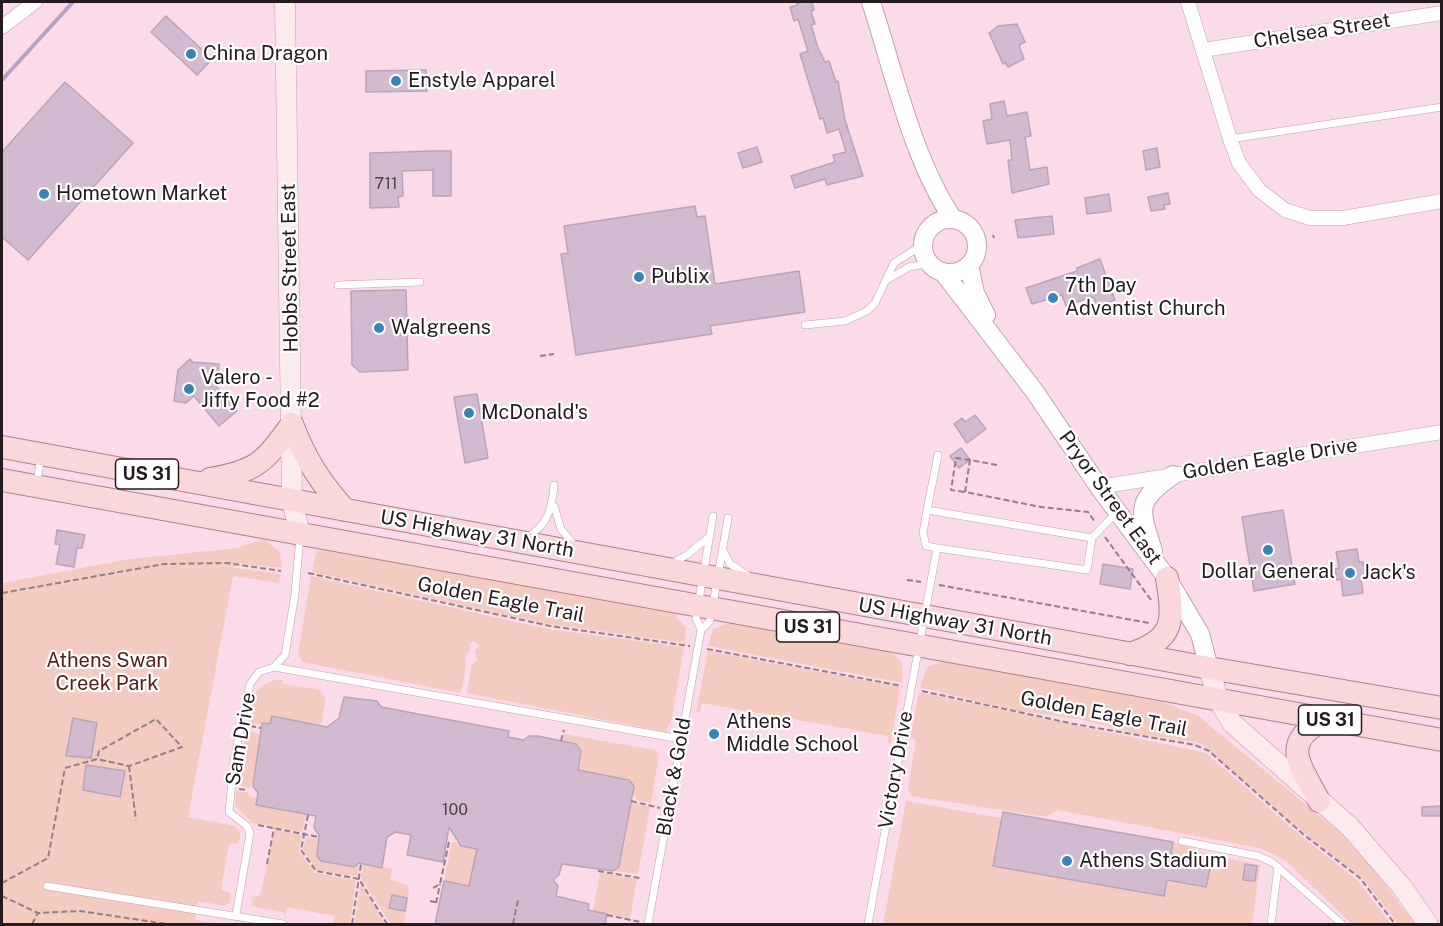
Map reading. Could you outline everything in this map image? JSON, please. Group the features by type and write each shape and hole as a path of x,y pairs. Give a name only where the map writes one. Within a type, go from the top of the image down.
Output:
{"main road":[{"name":"Hobbs Street East","path":"285,2 292,500 300,534"},
{"path":"192,482 242,474 270,454 291,424"},
{"path":"291,424 305,459 323,486 345,510"},
{"name":"US 31","path":"2,447 292,500"},
{"name":"US 31","path":"2,480 300,534"},
{"name":"US Highway 31 North","path":"292,500 1130,654 1442,708"},
{"name":"US Highway 31 North","path":"300,534 705,609 1442,740"},
{"path":"1130,654 1153,647 1166,632 1172,606 1162,571"},
{"path":"1209,668 1218,699 1232,723 1350,827 1402,887 1428,924"},
{"path":"1319,801 1298,761 1297,744 1304,732 1326,719"}],"street":[{"path":"2,27 35,2"},
{"path":"871,2 921,155 935,190 953,219 967,225 975,237 976,252 969,265 957,272 936,268 925,240 931,211 921,155"},
{"path":"1188,2 1239,163 1259,190 1285,210 1310,218 1343,218 1442,201"},
{"name":"Chelsea Street","path":"1203,50 1442,13"},
{"path":"925,240 937,223 953,219"},
{"name":"Pryor Street East","path":"969,265 975,293 994,336"},
{"name":"Pryor Street East","path":"936,268 994,336 1162,571 1200,634 1209,668"},
{"name":"Golden Eagle Drive","path":"1100,487 1442,432"},
{"path":"1162,571 1143,520 1143,502 1152,490 1173,475"}],"lane":[{"path":"1230,139 1442,107"},
{"path":"805,325 845,321 857,317 875,303 894,263 925,240"},
{"path":"883,282 909,267 936,268"},
{"path":"338,285 420,282"},
{"path":"37,486 42,455"},
{"path":"938,455 923,538 926,546 1083,570 1089,566 1092,538 1118,511"},
{"path":"518,541 543,525 550,512 554,485"},
{"path":"553,498 561,529 582,553"},
{"path":"927,510 1092,538"},
{"path":"711,576 709,537 713,516"},
{"path":"728,518 724,546 725,555 730,564 770,587"},
{"name":"Sam Drive","path":"236,915 250,833 247,826 229,812 234,759 250,684 260,672 274,667 285,654 296,594 300,534"},
{"path":"658,566 687,555 709,537"},
{"path":"711,576 724,546"},
{"name":"Victory Drive","path":"868,924 937,548"},
{"name":"Black & Gold","path":"701,630 710,621 705,609 711,576"},
{"name":"Black & Gold","path":"648,924 701,630 696,618 705,609 711,576"},
{"path":"274,667 681,740"},
{"path":"1182,841 1258,856 1278,867 1342,924"},
{"path":"1271,924 1278,867"},
{"path":"47,885 283,924"}],"path":[{"path":"540,356 554,354"},
{"path":"965,492 951,490 956,458 970,460"},
{"path":"2,593 164,564 227,563 281,571"},
{"name":"Golden Eagle Trail","path":"308,573 550,626 690,646"},
{"path":"707,649 902,686"},
{"name":"Golden Eagle Trail","path":"920,691 1195,745 1209,751 1303,834 1360,878 1395,924"},
{"path":"2,883 48,858 65,768 97,759 129,766 182,747 156,719 99,751 97,759"},
{"path":"255,727 261,728"},
{"path":"561,741 564,730"},
{"path":"129,766 136,820"},
{"path":"243,790 248,790"},
{"path":"631,801 668,810"},
{"path":"308,815 301,850 316,871 359,879 387,924"},
{"path":"255,825 318,837"},
{"path":"267,864 274,828"},
{"path":"430,901 438,903 449,842"},
{"path":"352,924 361,864"},
{"path":"598,871 640,878"},
{"path":"433,888 441,884"},
{"path":"2,896 38,913 80,911 167,924"},
{"path":"513,924 518,900"},
{"path":"32,924 38,913"},
{"path":"607,915 648,924"}],"green space":[{"name":"Athens Swan Creek Park","path":"263,539 280,552 282,568 236,563 234,568 276,573 281,576 278,583 233,576 188,817 235,826 241,834 238,843 229,844 221,890 231,893 229,903 224,906 198,901 195,920 218,924 2,924 2,583 130,559 238,548"},
{"path":"321,550 678,608 676,618 686,627 685,643 542,623 312,572 316,552"},
{"path":"311,576 548,629 684,647 672,718 666,732 467,693 472,664 477,661 475,651 479,646 474,641 469,644 470,651 465,656 466,664 461,693 302,662 298,654"},
{"path":"732,619 889,648 889,652 900,661 903,673 902,683 708,646 713,629 729,623"},
{"path":"708,651 900,687 891,743 888,743 888,736 702,703 700,712 696,712"},
{"path":"945,661 1162,702 1197,715 1338,831 1373,869 1415,924 1398,924 1363,879 1303,832 1200,743 1137,734 1079,719 1012,710 920,687 927,667"},
{"path":"274,680 283,680 283,684 320,690 326,699 321,725 272,716 270,724 248,724 255,694 261,687"},
{"path":"919,692 1206,753 1294,830 1357,880 1391,924 1352,924 1286,861 1260,848 1057,810 1046,817 912,796 908,789 916,740 910,738"},
{"path":"247,730 262,735 253,786 251,784 250,788 237,785"},
{"path":"564,734 655,750 659,755 651,803 638,801 634,795 598,773 577,771 581,750 576,744 563,741"},
{"path":"236,791 249,793 249,796 257,798 256,805 306,815 302,832 253,823 235,806"},
{"name":"Athens Stadium","path":"906,801 1001,818 1003,812 1173,842 1216,856 1260,865 1252,924 883,924"},
{"path":"631,803 650,807 638,874 613,871 621,859"},
{"path":"275,830 302,835 299,851 315,873 356,880 350,924 333,923 334,916 288,907 285,916 283,912 251,906 253,899 249,897 260,896"},
{"path":"306,837 318,839 317,856 321,861 353,867 359,863 357,877 317,870 303,850"},
{"path":"452,842 478,847 471,886 444,881"},
{"path":"363,864 392,869 390,880 407,885 409,893 404,924 391,924 361,878"},
{"path":"600,873 637,879 630,919 593,911"},
{"path":"361,883 385,924 354,924"}],"building":[{"path":"796,2 812,2 814,10 811,11 815,24 811,25 818,48 825,62 829,61 836,82 838,81 845,120 863,176 827,185 825,179 795,188 791,176 835,162 833,155 846,152 839,129 827,133 823,118 820,119 800,54 808,51 798,19 794,21 790,7 798,5"},
{"path":"166,16 212,59 197,75 151,32"},
{"path":"1017,24 1025,42 1019,45 1024,59 1008,67 1005,62 1003,64 989,33 998,26"},
{"name":"Enstyle Apparel","path":"426,70 427,91 366,92 366,71"},
{"name":"Hometown Market","path":"65,82 133,143 28,260 2,237 2,152"},
{"path":"1004,101 1007,116 1027,112 1031,136 1025,137 1030,170 1047,167 1049,184 1012,193 1008,160 1012,160 1010,140 987,144 983,121 992,119 990,104"},
{"path":"757,147 762,162 743,168 738,153"},
{"path":"1157,148 1160,167 1146,170 1143,151"},
{"path":"451,151 451,196 433,196 433,170 402,171 403,196 398,197 399,207 370,208 370,153"},
{"path":"1168,193 1170,204 1164,205 1165,209 1151,211 1148,197"},
{"path":"1109,194 1111,211 1087,214 1085,198"},
{"name":"Publix","path":"695,206 697,217 705,216 715,284 799,271 805,312 710,326 712,334 576,355 561,254 568,253 564,226"},
{"path":"1052,216 1054,234 1018,238 1015,220"},
{"path":"1100,259 1115,300 1097,306 1094,298 1091,297 1066,306 1062,295 1032,304 1026,288 1077,271 1077,268"},
{"name":"Walgreens","path":"406,290 408,370 360,372 352,365 351,291"},
{"path":"190,359 193,362 219,364 218,376 212,381 237,411 219,426 194,396 186,403 174,401 178,370"},
{"name":"McDonald's","path":"477,394 488,458 465,463 454,397"},
{"path":"975,415 986,429 967,443 954,424 962,418 965,422"},
{"path":"961,448 970,460 959,468 950,456"},
{"name":"Dollar General","path":"1283,510 1295,584 1254,591 1242,517"},
{"path":"57,530 85,535 82,548 77,548 74,567 56,564 60,545 55,544"},
{"name":"Jack's","path":"1357,549 1359,562 1363,562 1366,577 1361,578 1363,593 1343,596 1341,579 1337,580 1335,569 1339,568 1336,552"},
{"path":"1103,564 1133,569 1130,589 1100,584"},
{"path":"344,697 377,701 381,707 509,731 508,737 524,740 529,736 538,736 576,744 581,751 578,770 629,780 634,786 619,867 613,871 562,864 559,875 553,880 558,886 556,896 589,904 588,910 607,914 605,924 435,924 444,881 469,886 477,849 461,846 449,827 443,862 407,855 411,835 395,832 387,837 382,868 359,863 354,867 321,861 317,856 319,835 314,828 316,816 256,805 258,793 253,786 262,723 270,724 272,716 327,727 339,718"},
{"path":"73,718 97,723 91,758 66,756"},
{"path":"86,765 125,771 120,797 83,790"},
{"path":"1442,806 1442,816 1422,816 1422,807"},
{"path":"1003,812 1173,842 1171,854 1212,860 1206,887 1167,880 1164,896 993,866"},
{"path":"1245,864 1257,866 1255,881 1243,880"},
{"path":"392,895 407,898 405,911 389,908"}],"waterway":[{"path":"2,80 73,2"}],"place":[{"name":"China Dragon","path":"191,54"},
{"name":"Enstyle Apparel","path":"396,81"},
{"name":"Hometown Market","path":"44,194"},
{"name":"Publix","path":"639,277"},
{"name":"7th Day Adventist Church","path":"1053,298"},
{"name":"Walgreens","path":"379,328"},
{"name":"Valero - Jiffy Food #2","path":"189,389"},
{"name":"McDonald's","path":"469,413"},
{"name":"Dollar General","path":"1268,550"},
{"name":"Jack's","path":"1350,573"},
{"name":"Athens Middle School","path":"714,734"},
{"name":"Athens Stadium","path":"1067,861"}]}
